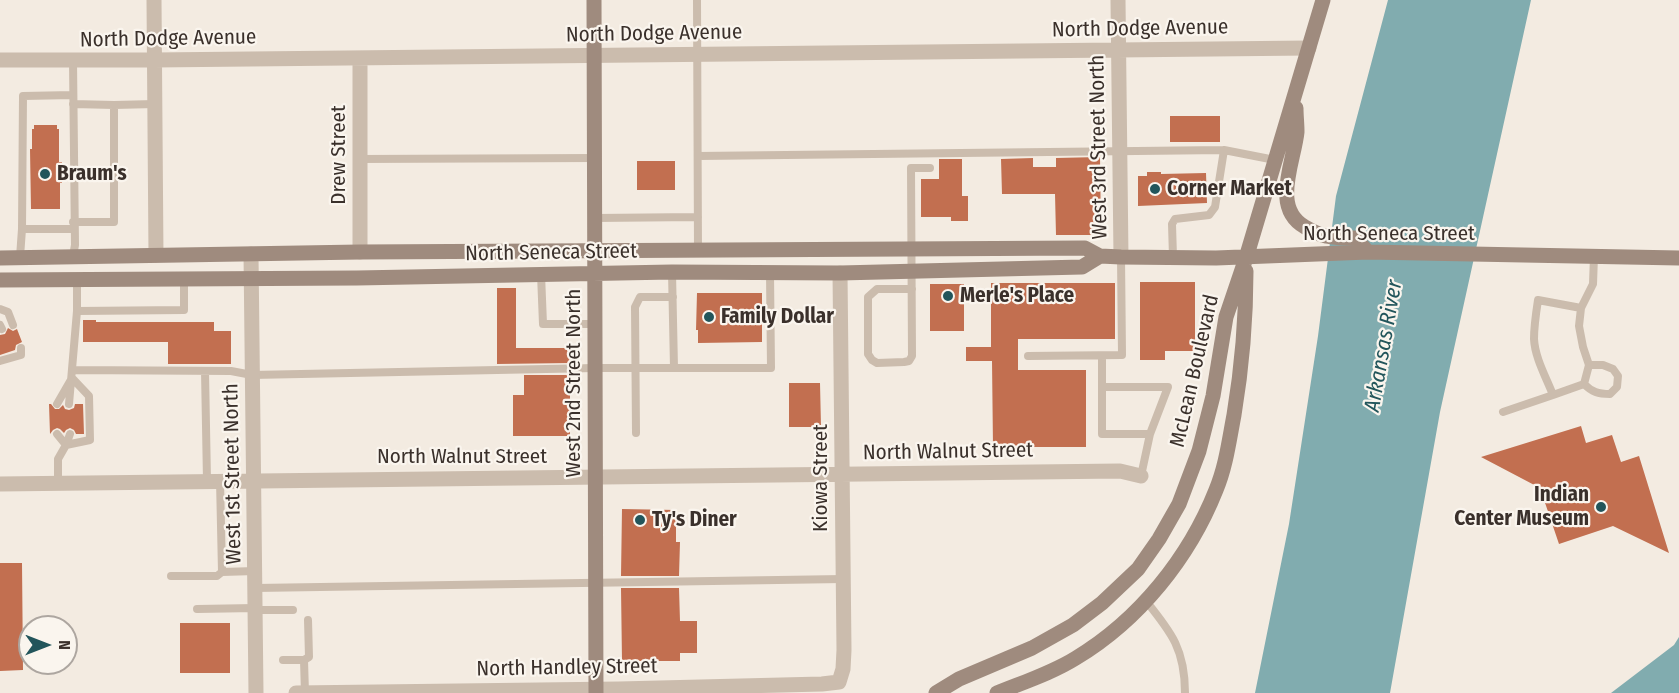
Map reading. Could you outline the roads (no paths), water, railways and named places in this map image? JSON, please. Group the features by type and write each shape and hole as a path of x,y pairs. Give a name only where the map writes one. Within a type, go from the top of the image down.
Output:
{"main road":[{"name":"West 2nd Street North","path":"594,0 596,691"},
{"path":"1246,258 1323,0"},
{"path":"1296,93 1297,131 1286,188 1290,214 1311,231 1327,237 1354,238 1368,252"},
{"name":"North Seneca Street","path":"0,258 360,252 1085,248 1100,256 1121,257 1246,258 1368,252 1679,258"},
{"name":"North Seneca Street","path":"0,280 252,279 672,272 840,273 1082,267 1100,256"},
{"name":"McLean Boulevard","path":"997,693 1075,659 1118,627 1146,601 1173,569 1199,527 1217,489 1227,459 1246,315 1246,258"},
{"name":"McLean Boulevard","path":"936,693 959,679 1032,648 1073,625 1102,603 1138,569 1179,504 1199,451 1213,396 1226,317 1246,258"}],"street":[{"path":"154,0 156,255"},
{"name":"West 3rd Street North","path":"1118,0 1121,257"},
{"name":"North Dodge Avenue","path":"0,60 1309,48"},
{"name":"Drew Street","path":"360,58 360,252"},
{"name":"West 1st Street North","path":"251,254 256,693"},
{"name":"Kiowa Street","path":"838,682 843,669 844,650 840,273"},
{"name":"North Walnut Street","path":"0,483 1120,471 1141,476"},
{"name":"North Handley Street","path":"296,693 596,691 838,682"}],"lane":[{"path":"697,0 698,250"},
{"path":"73,61 74,256"},
{"path":"20,257 22,96 73,95"},
{"path":"73,105 155,104"},
{"path":"22,229 114,222 114,105"},
{"path":"698,156 1224,150 1275,160"},
{"path":"1173,257 1172,224 1175,219 1209,215 1215,207 1224,150"},
{"path":"360,159 595,158"},
{"path":"912,289 877,289 868,297 868,354 877,363 909,361 912,356 912,289 912,271 912,249 911,168 930,168"},
{"path":"595,218 698,217"},
{"path":"1584,384 1589,365 1580,326 1581,308 1593,284 1594,256"},
{"path":"1028,356 1122,355 1121,257"},
{"path":"672,272 674,368"},
{"path":"72,374 231,371 252,375 595,368 771,368 770,273"},
{"path":"542,274 543,324 595,324"},
{"path":"77,311 184,310 184,279"},
{"path":"69,404 77,311 77,280"},
{"path":"636,434 635,308 640,297 673,297"},
{"path":"1553,395 1541,367 1534,342 1538,300 1581,308"},
{"path":"0,309 8,312 13,325"},
{"path":"0,361 11,355 21,354 21,348"},
{"path":"1102,356 1102,434 1150,434"},
{"path":"1584,384 1592,392 1602,394 1610,394 1617,387 1618,376 1613,369 1603,365 1589,365"},
{"path":"205,371 222,572"},
{"path":"57,404 72,374"},
{"path":"66,445 90,440 89,396 72,374"},
{"path":"1503,412 1584,384"},
{"path":"1102,387 1168,387 1150,434 1141,476"},
{"path":"57,434 66,445"},
{"path":"58,483 57,459 70,434"},
{"path":"171,576 217,576 222,572 255,571"},
{"path":"255,588 843,579"},
{"path":"1146,601 1165,624 1178,647 1185,672 1185,693"},
{"path":"197,609 292,610"},
{"path":"283,660 304,660 309,657 308,620"},
{"path":"304,660 305,693"}],"water":[{"name":"Arkansas River","path":"1388,0 1531,0 1440,412 1390,693 1255,693 1289,524 1318,336 1336,196"},
{"path":"1679,637 1679,693 1611,693 1674,645"}],"place":[{"name":"Braum's","path":"45,174"},
{"name":"Corner Market","path":"1155,189"},
{"name":"Merle's Place","path":"948,296"},
{"name":"Family Dollar","path":"709,317"},
{"name":"Indian Center Museum","path":"1601,507"},
{"name":"Ty's Diner","path":"640,520"}]}
